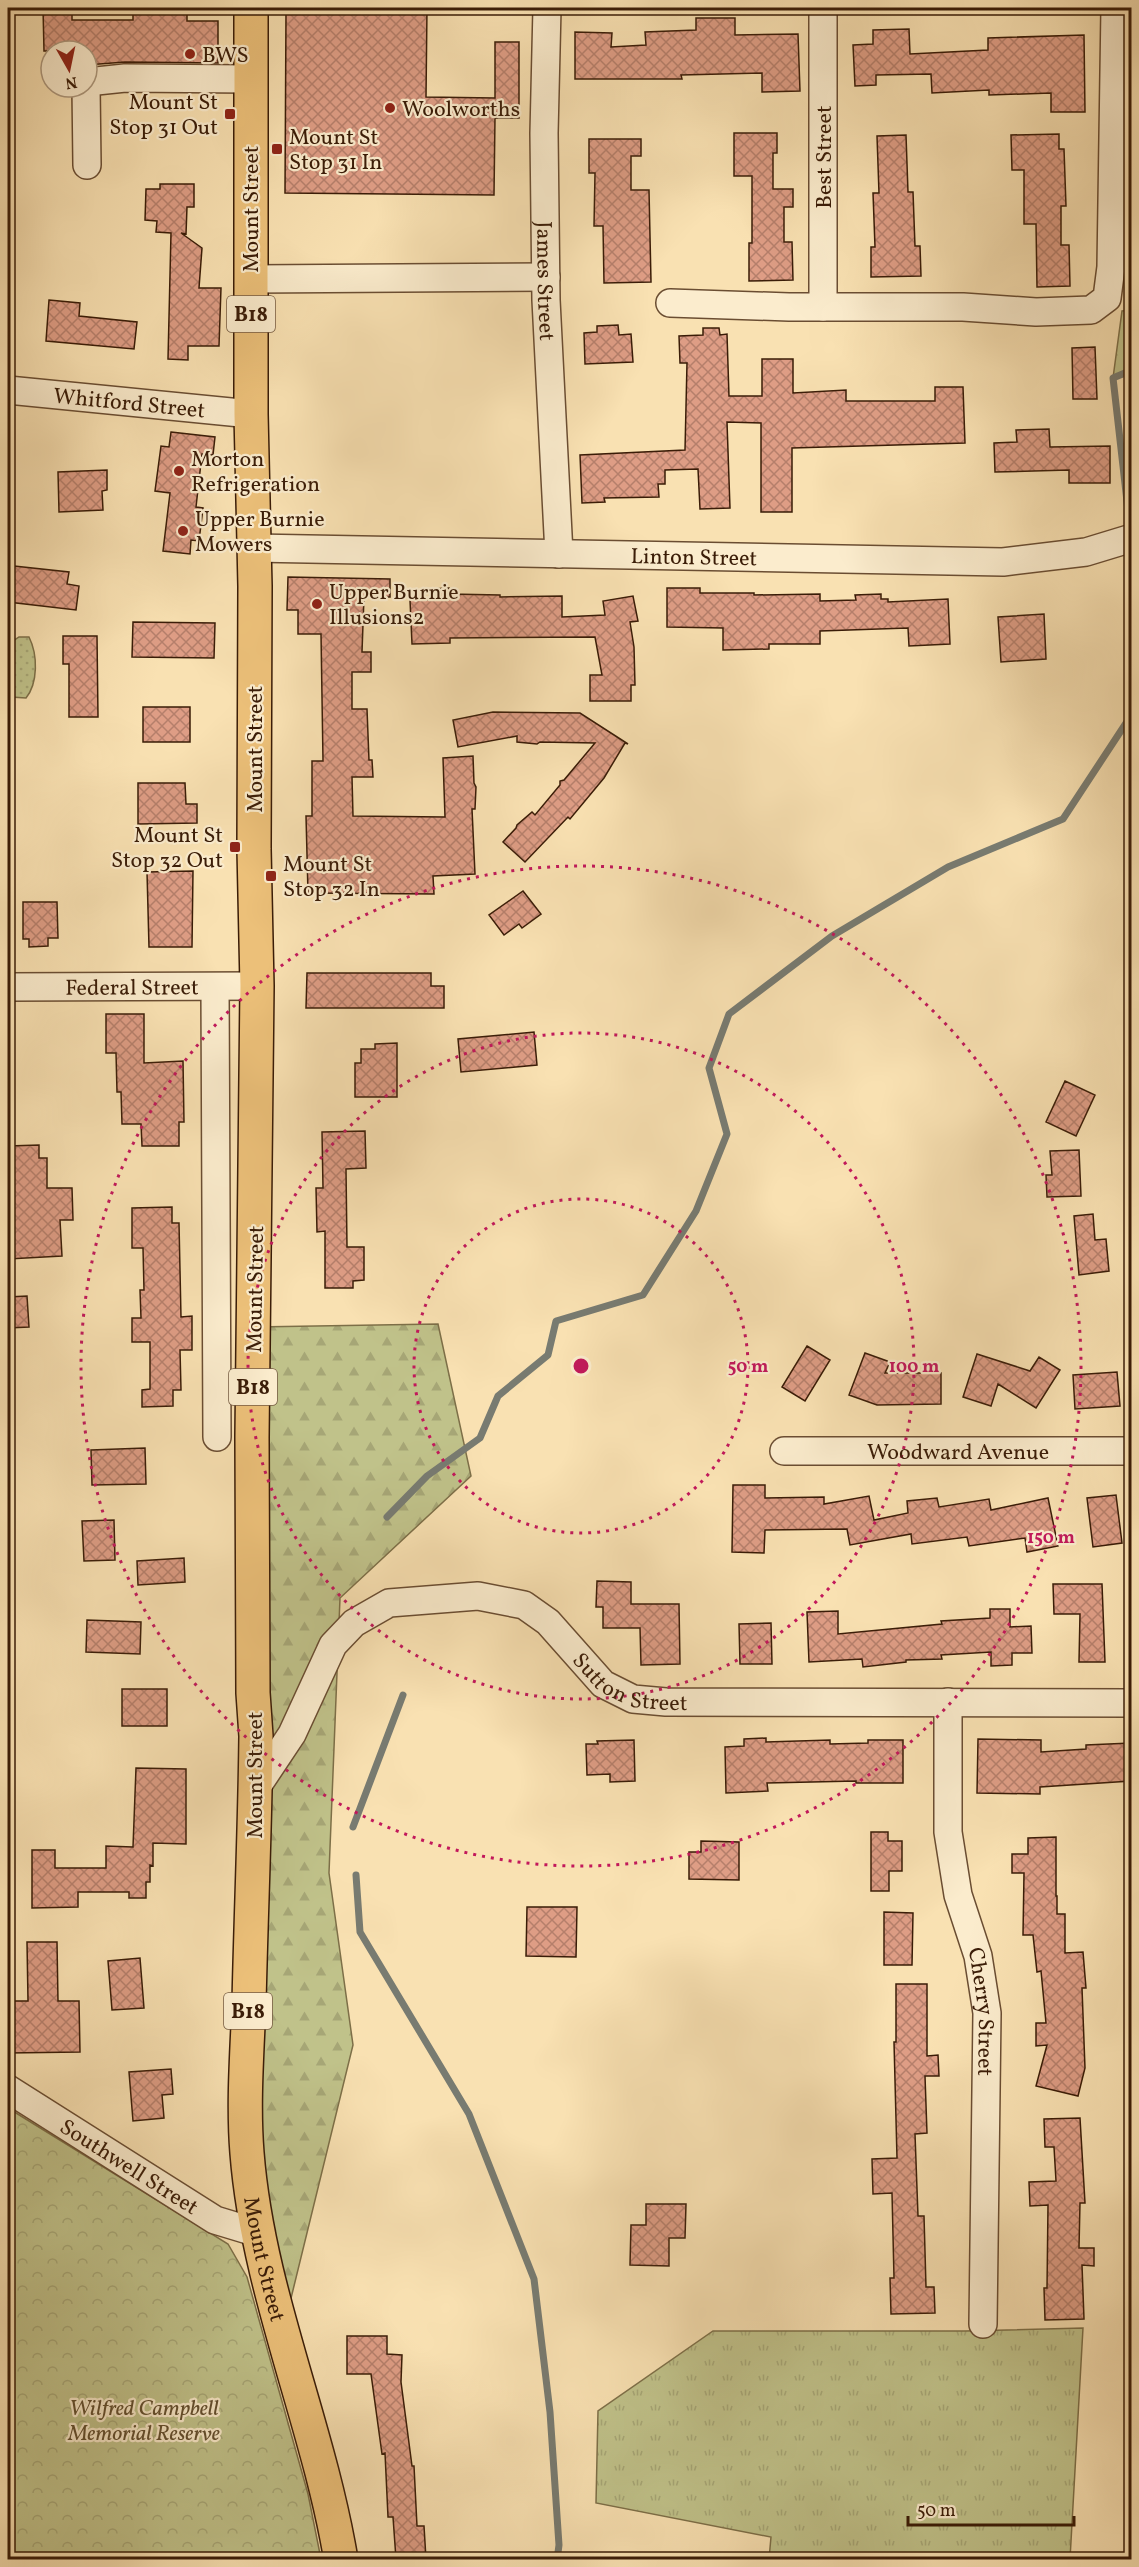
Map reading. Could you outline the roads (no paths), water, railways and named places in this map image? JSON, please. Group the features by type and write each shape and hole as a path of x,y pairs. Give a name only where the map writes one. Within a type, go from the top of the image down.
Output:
{"highway":[{"name":"Mount Street","path":"251,8 249,79 251,414 257,986 252,1437 256,1788 246,2068 247,2153 258,2233 282,2335 337,2532 341,2559"}],"street":[{"name":"James Street","path":"547,8 544,133 546,278 560,554"},
{"name":"Best Street","path":"823,8 823,307"},
{"path":"670,303 823,307 963,307 1036,312 1091,310 1107,298 1112,267 1115,8"},
{"path":"99,81 125,78 249,79"},
{"path":"86,99 87,165"},
{"path":"251,279 546,278"},
{"name":"Whitford Street","path":"8,390 251,414"},
{"name":"Linton Street","path":"254,548 1003,562 1086,552 1131,538"},
{"name":"Federal Street","path":"8,987 257,986"},
{"path":"215,987 217,1437"},
{"name":"Woodward Avenue","path":"784,1450 1131,1451"},
{"name":"Sutton Street","path":"256,1788 292,1734 333,1645 354,1623 389,1603 478,1596 524,1605 548,1622 603,1684 633,1699 666,1702 1131,1703"},
{"name":"Cherry Street","path":"948,1702 948,1832 958,1895 978,1956 987,2013 983,2324"},
{"name":"Southwell Street","path":"8,2089 215,2220 258,2233"}],"waterway":[{"path":"1129,519 1113,378 1132,370"},
{"path":"387,1517 427,1476 480,1438 498,1396 548,1355 556,1321 643,1295 696,1211 727,1134 709,1068 729,1014 832,936 948,867 1063,819 1132,714"},
{"path":"353,1827 403,1695"},
{"path":"356,1875 360,1932 469,2114 534,2279 550,2412 559,2545 557,2560"}],"place":[{"name":"BWS","path":"190,54"},
{"name":"Woolworths","path":"390,108"},
{"name":"Mount St Stop 31 Out","path":"230,114"},
{"name":"Mount St Stop 31 In","path":"277,149"},
{"name":"Morton Refrigeration","path":"179,471"},
{"name":"Upper Burnie Mowers","path":"183,531"},
{"name":"Upper Burnie Illusions2","path":"317,604"},
{"name":"Mount St Stop 32 Out","path":"235,847"},
{"name":"Mount St Stop 32 In","path":"271,876"}],"park label":[{"name":"Wilfred Campbell Memorial Reserve","path":"144,2420"}]}
